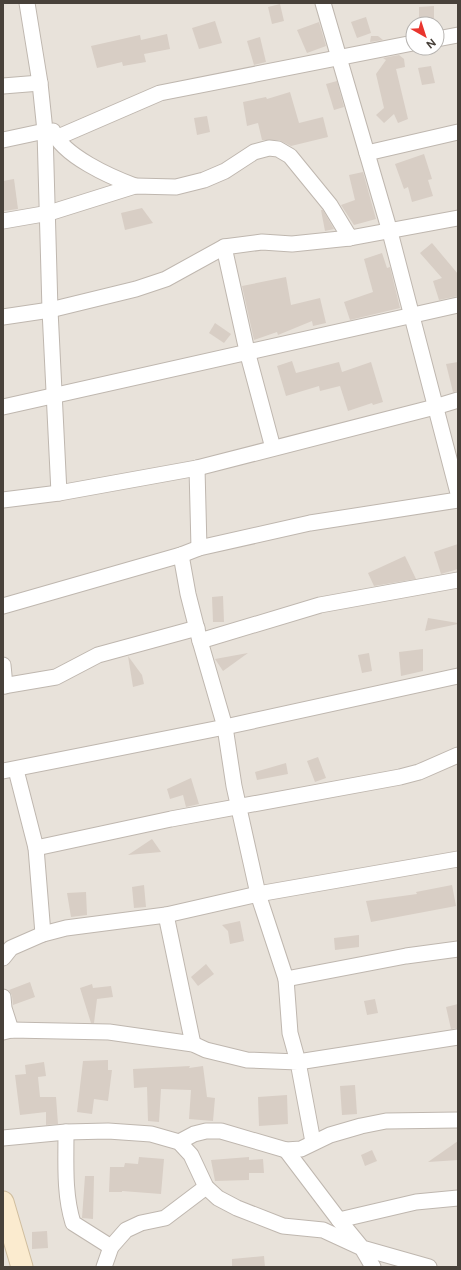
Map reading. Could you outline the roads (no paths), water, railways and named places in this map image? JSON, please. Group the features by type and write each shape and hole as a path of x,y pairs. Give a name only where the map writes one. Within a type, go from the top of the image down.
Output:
{"street":[{"path":"27,3 42,100 51,135 48,213 50,310 59,493"},
{"path":"322,3 390,232 458,493"},
{"path":"445,37 458,35"},
{"path":"3,140 51,135 160,93 405,45"},
{"path":"3,86 40,83"},
{"path":"367,153 458,132"},
{"path":"51,135 81,159 106,175 135,186"},
{"path":"3,221 48,213 135,186 176,187 204,180 225,171 254,152 269,148 278,149 290,156 308,176 330,205 350,238"},
{"path":"3,317 50,310 136,289 166,279 224,247 262,242 292,244 350,238 390,232 458,218"},
{"path":"224,247 247,351 273,448"},
{"path":"3,407 55,397 247,351 458,305"},
{"path":"3,500 59,493 197,468 436,408 458,400"},
{"path":"197,468 199,548"},
{"path":"3,606 181,555 199,548 310,523 458,500"},
{"path":"181,555 198,635 225,726 238,807 258,894 286,979 290,1033 298,1062 313,1142"},
{"path":"3,665 4,686 56,677 98,655 198,635 320,605 458,580"},
{"path":"43,934 36,848 10,771 458,676"},
{"path":"36,848 132,826 400,777 419,772 458,755"},
{"path":"3,958 12,948 43,934 66,928 166,914 258,894 458,859"},
{"path":"166,914 192,1044"},
{"path":"286,979 406,956 458,949"},
{"path":"3,997 7,1031 109,1032 192,1044 206,1050 247,1060 298,1062 458,1037"},
{"path":"179,1142 194,1134 206,1131 221,1131 286,1150 301,1149 330,1135 361,1126 386,1121 458,1120"},
{"path":"3,1138 66,1132 108,1131 151,1134 179,1142 191,1155 206,1187 218,1198 237,1208 283,1226 323,1230 362,1248 429,1267"},
{"path":"66,1132 66,1182 69,1210 73,1223 111,1247"},
{"path":"286,1150 362,1248 373,1267"},
{"path":"104,1267 111,1247 126,1230 141,1223 165,1218 206,1187"},
{"path":"339,1220 416,1202 458,1198"},
{"path":"3,1203 22,1267"}]}
